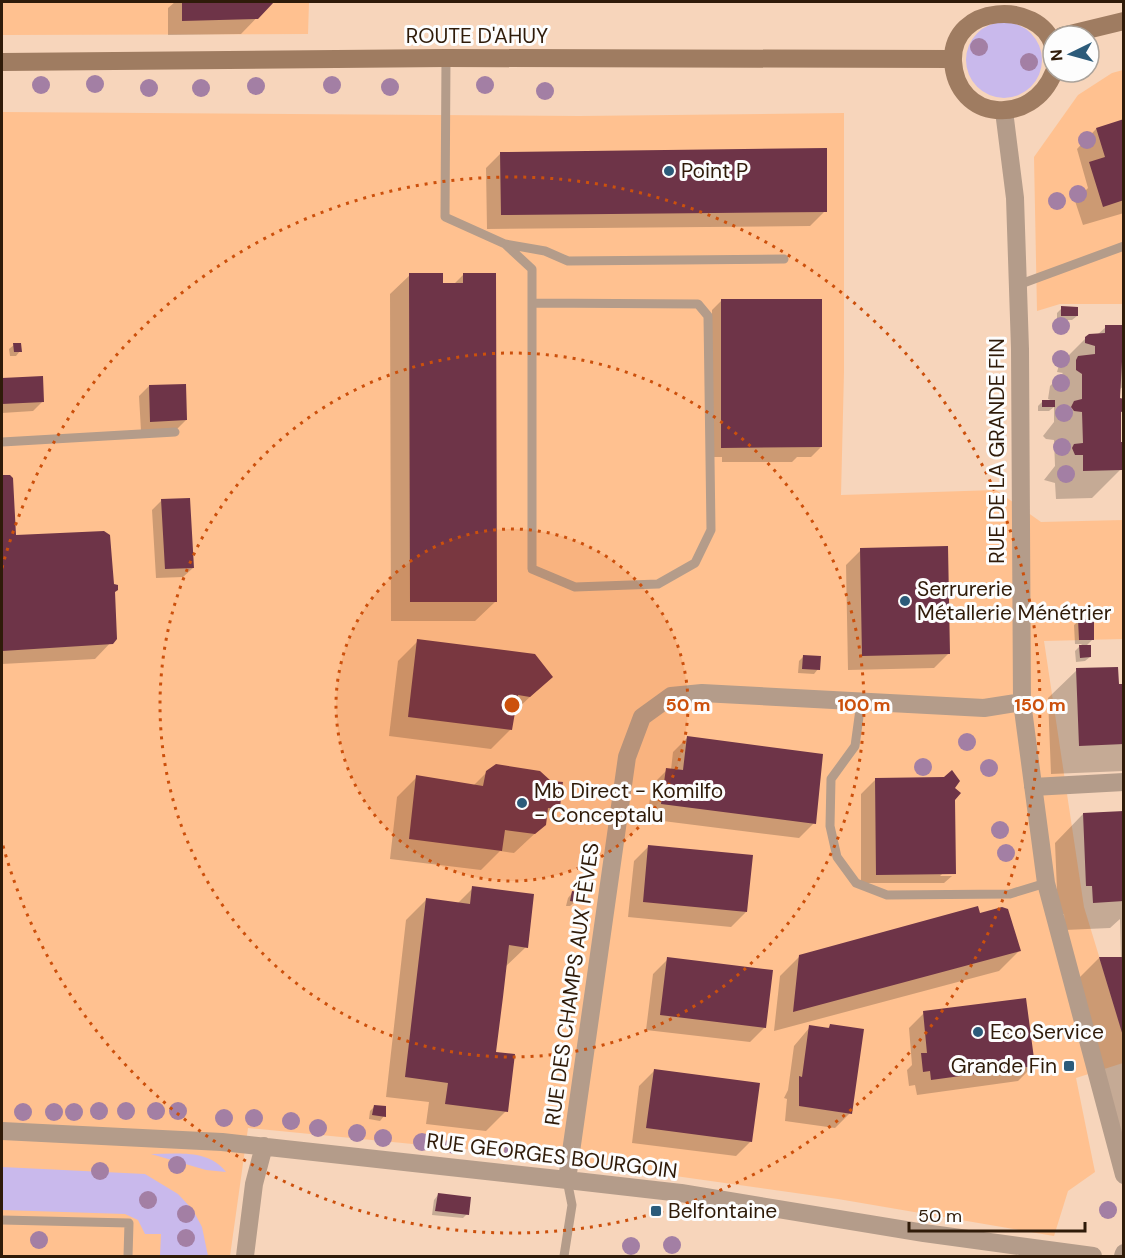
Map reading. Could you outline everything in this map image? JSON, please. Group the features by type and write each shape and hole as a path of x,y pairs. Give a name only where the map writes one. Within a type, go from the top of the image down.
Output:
{"main road":[{"path":"1041,24 1027,14 992,5 964,28 956,43 953,59 956,76 969,96 988,108 1004,111 1020,109 1036,101 1049,84"},
{"path":"1101,27 1124,21"},
{"name":"ROUTE D'AHUY","path":"2,62 446,58 953,59"}],"street":[{"name":"RUE DE LA GRANDE FIN","path":"1004,111 1016,198 1022,702 1046,883 1124,1175"},
{"name":"RUE DES CHAMPS AUX FÈVES","path":"567,1180 627,757 642,717 671,696 702,693 984,708 1022,702"},
{"path":"1033,787 1124,782"},
{"name":"RUE GEORGES BOURGOIN","path":"2,1131 264,1146 681,1193 1062,1255 1093,1257"},
{"path":"245,1257 254,1184 264,1146"}],"lane":[{"path":"446,58 445,216 505,244 545,251 568,261 784,260"},
{"path":"505,244 532,269 532,569 575,587 658,584 695,563 711,530 708,316 698,304 533,303"},
{"path":"1018,285 1124,246"},
{"path":"2,442 175,432"},
{"path":"861,702 855,746 831,779 830,826 837,857 856,883 887,895 1010,894 1046,883"},
{"path":"564,1257 572,1205 567,1180"},
{"path":"2,1220 129,1223 128,1257"}],"shaded area":[{"path":"2,2 309,2 308,34 2,35"},
{"path":"997,22 1011,22 1025,28 1039,45 1041,70 1036,81 1025,92 1011,98 997,98 983,92 972,81 966,67 966,53 972,39 983,28"},
{"path":"1123,70 1123,304 1060,304 1037,311 1034,157 1078,95 1095,84 1101,84 1101,80 1112,73"},
{"path":"2,112 579,116 844,113 844,372 841,495 996,490 1041,522 1123,520 1123,639 1044,641 1084,907 1124,1038 1123,1063 1076,1078 1095,1172 1068,1191 1054,1236 838,1199 526,1155 248,1128 230,1256 2,1256"},
{"path":"151,1154 201,1156 210,1159 226,1172 206,1170"},
{"path":"2,1167 145,1174 178,1194 193,1210 202,1227 208,1256 160,1256 161,1234 145,1234 138,1220 125,1214 2,1210"}],"building":[{"path":"182,2 274,2 258,19 182,21"},
{"path":"1124,119 1124,200 1103,207 1089,162 1105,157 1096,128"},
{"path":"827,148 827,212 501,215 500,152"},
{"path":"409,273 443,273 443,283 463,283 463,273 496,273 497,602 410,602"},
{"path":"721,299 822,299 822,447 721,448"},
{"path":"1061,306 1078,307 1078,316 1061,316"},
{"path":"1105,325 1124,325 1120,398 1124,399 1124,411 1121,412 1121,442 1124,442 1122,470 1083,471 1083,455 1075,455 1072,448 1074,444 1083,443 1082,412 1074,411 1071,407 1074,401 1082,399 1082,374 1076,370 1076,360 1078,356 1095,354 1095,346 1085,343 1085,337 1089,334 1105,333"},
{"path":"13,343 21,343 22,352 14,352"},
{"path":"43,376 44,402 2,404 2,378"},
{"path":"186,384 187,420 150,422 149,385"},
{"path":"1042,400 1055,400 1055,407 1042,407"},
{"path":"2,475 10,475 13,478 16,535 104,531 110,535 114,584 118,585 118,590 115,592 117,639 113,644 2,651"},
{"path":"190,498 194,568 165,569 161,499"},
{"name":"Serrurerie Métallerie Ménétrier","path":"948,546 950,654 862,656 860,548"},
{"path":"1078,619 1094,619 1094,640 1079,640"},
{"path":"417,639 535,654 553,677 530,697 518,695 512,730 408,717"},
{"path":"1079,645 1091,645 1091,657 1080,658"},
{"path":"803,655 821,656 820,670 802,669"},
{"path":"1118,667 1119,684 1124,684 1124,744 1079,746 1076,668"},
{"path":"687,736 823,754 816,824 661,804 666,768 683,770"},
{"path":"496,764 540,771 551,781 563,782 561,794 550,793 549,796 561,797 560,809 548,808 546,825 535,834 505,830 502,851 409,839 416,775 483,786 486,771"},
{"path":"952,770 960,781 955,788 961,793 955,800 956,874 876,875 875,778 944,777"},
{"path":"1124,811 1124,901 1093,903 1092,886 1086,886 1083,813"},
{"path":"648,845 753,855 747,912 643,902"},
{"path":"472,886 534,894 528,948 509,945 496,1052 515,1054 508,1112 445,1104 448,1083 405,1077 426,898 470,904"},
{"path":"572,891 578,892 576,902 570,901"},
{"path":"978,906 980,913 1002,907 1008,909 1021,951 793,1012 799,955"},
{"path":"667,957 773,970 766,1028 660,1015"},
{"path":"1099,957 1124,957 1124,1036 1123,1036"},
{"name":"Eco Service","path":"1026,998 1035,1066 931,1080 930,1071 923,1072 921,1053 927,1053 923,1011"},
{"path":"830,1024 864,1029 852,1114 799,1106 799,1076 802,1077 809,1025 829,1028"},
{"path":"654,1069 760,1083 752,1142 646,1128"},
{"path":"374,1105 386,1106 386,1117 372,1115"},
{"path":"438,1193 471,1197 469,1215 435,1211"}],"place":[{"name":"Point P","path":"669,171"},
{"name":"Serrurerie Métallerie Ménétrier","path":"905,601"},
{"name":"Mb Direct - Komilfo - Conceptalu","path":"522,803"},
{"name":"Eco Service","path":"978,1032"},
{"name":"Grande Fin","path":"1069,1066"},
{"name":"Belfontaine","path":"656,1211"}]}
